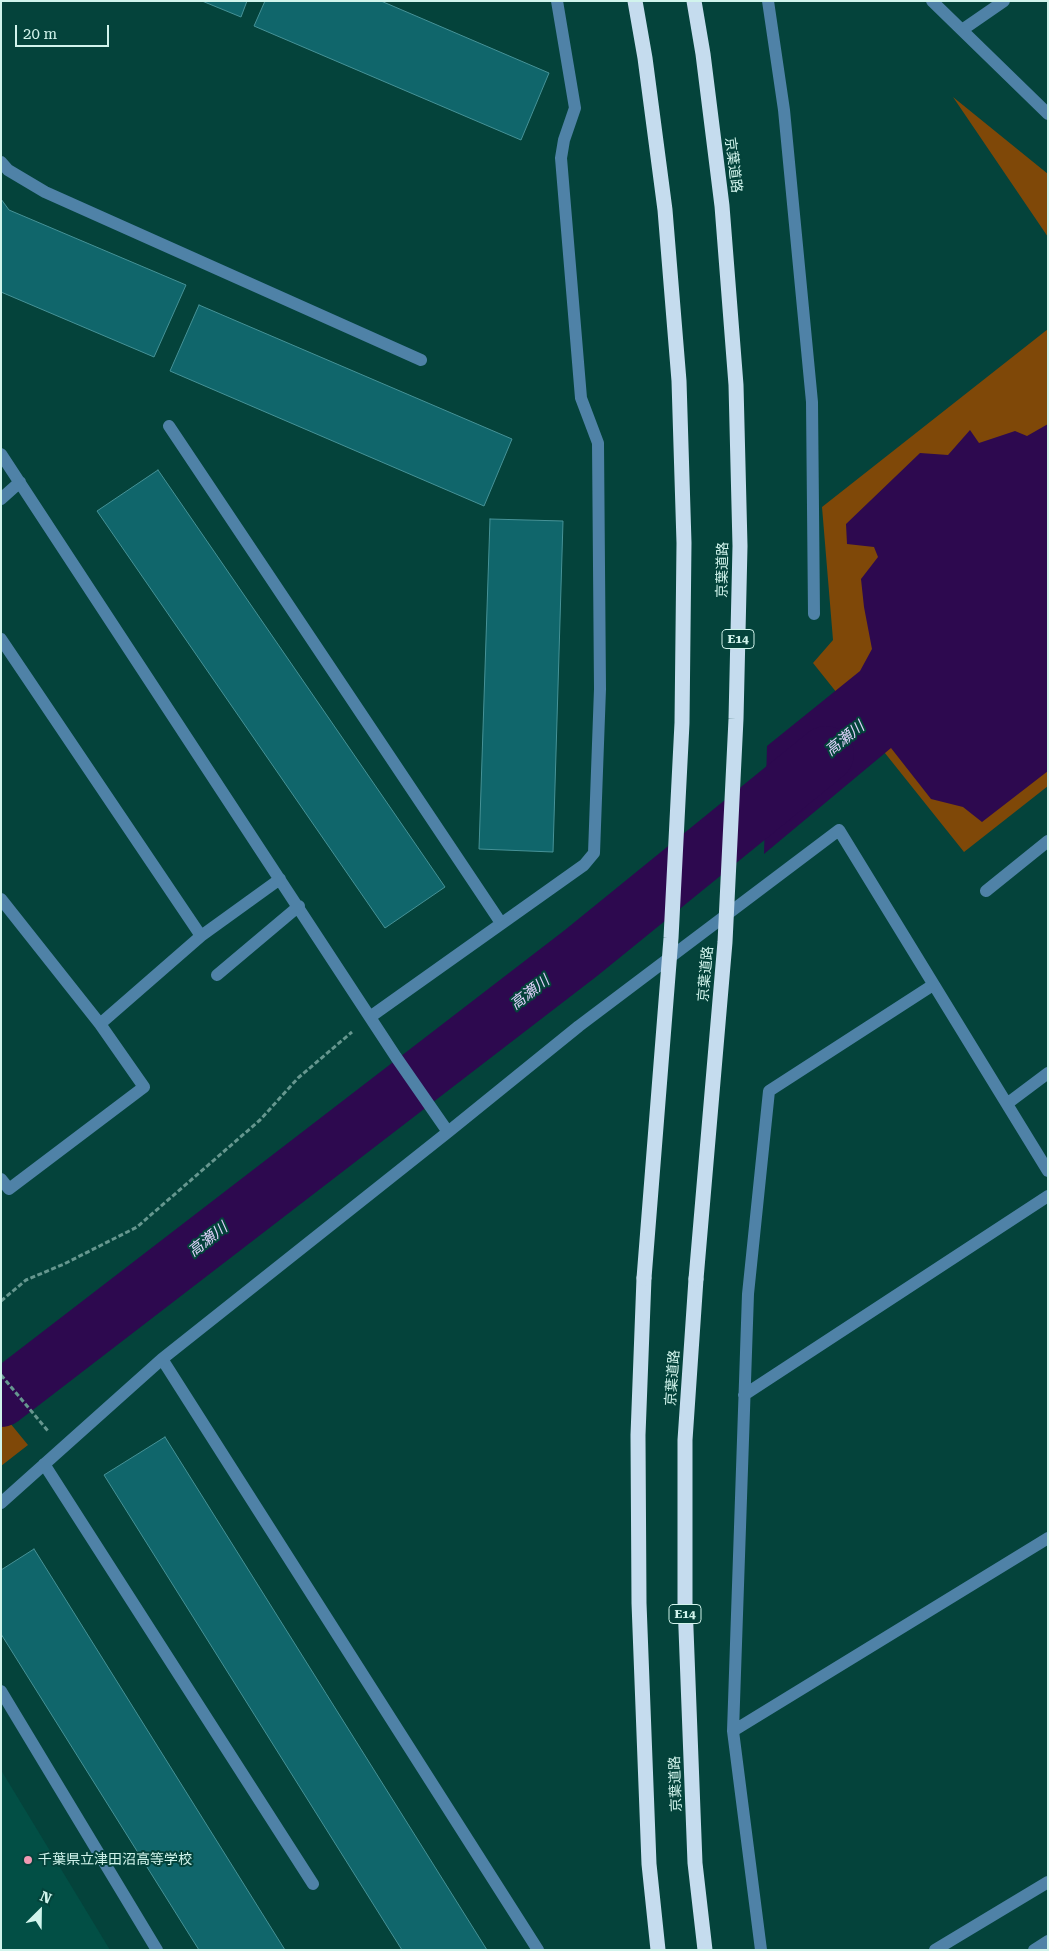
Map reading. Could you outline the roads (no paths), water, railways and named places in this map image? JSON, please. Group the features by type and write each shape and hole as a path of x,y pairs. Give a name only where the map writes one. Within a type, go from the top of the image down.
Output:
{"highway":[{"path":"636,1 665,210 679,381 684,543 682,723 671,938 644,1278 638,1435 639,1603 649,1864 658,1950"},
{"name":"京葉道路","path":"694,1 703,54 722,206 736,385 740,546 736,719 725,942 696,1278 685,1440 684,1603 695,1863 705,1950"}],"street":[{"path":"370,1018 584,865 594,853 600,689 598,443 581,398 561,158 564,140 575,108 557,1"},
{"path":"768,1 784,110 812,402 814,614"},
{"path":"932,1 1048,114"},
{"path":"962,30 1004,1"},
{"path":"1,162 8,170 45,192 421,360"},
{"path":"169,426 501,924"},
{"path":"1,454 299,906 370,1018 448,1132"},
{"path":"1,499 20,482"},
{"path":"1,638 201,936"},
{"path":"1,1503 162,1359 448,1132 578,1026 839,830 1048,1171"},
{"path":"986,891 1048,841"},
{"path":"100,1024 201,936 280,879"},
{"path":"1,899 100,1024 144,1087 9,1189 1,1179"},
{"path":"217,975 299,906"},
{"path":"761,1950 733,1731 748,1294 769,1091 933,984"},
{"path":"1008,1103 1048,1073"},
{"path":"744,1395 1048,1196"},
{"path":"162,1359 538,1950"},
{"path":"44,1464 313,1884"},
{"path":"733,1731 1048,1538"},
{"path":"1,1691 157,1950"},
{"path":"935,1950 1048,1882"},
{"path":"1034,1950 1048,1941"}],"water":[{"path":"1048,424 1048,771 982,822 963,807 931,799 891,748 764,854 767,746 860,671 872,649 861,579 878,557 874,547 847,544 846,524 920,453 948,455 970,430 979,443 1015,431 1027,436"}],"waterway":[{"name":"高瀬川","path":"1,1399 581,953 826,754"}],"place":[{"name":"千葉県立津田沼高等学校","path":"28,1860"}]}
